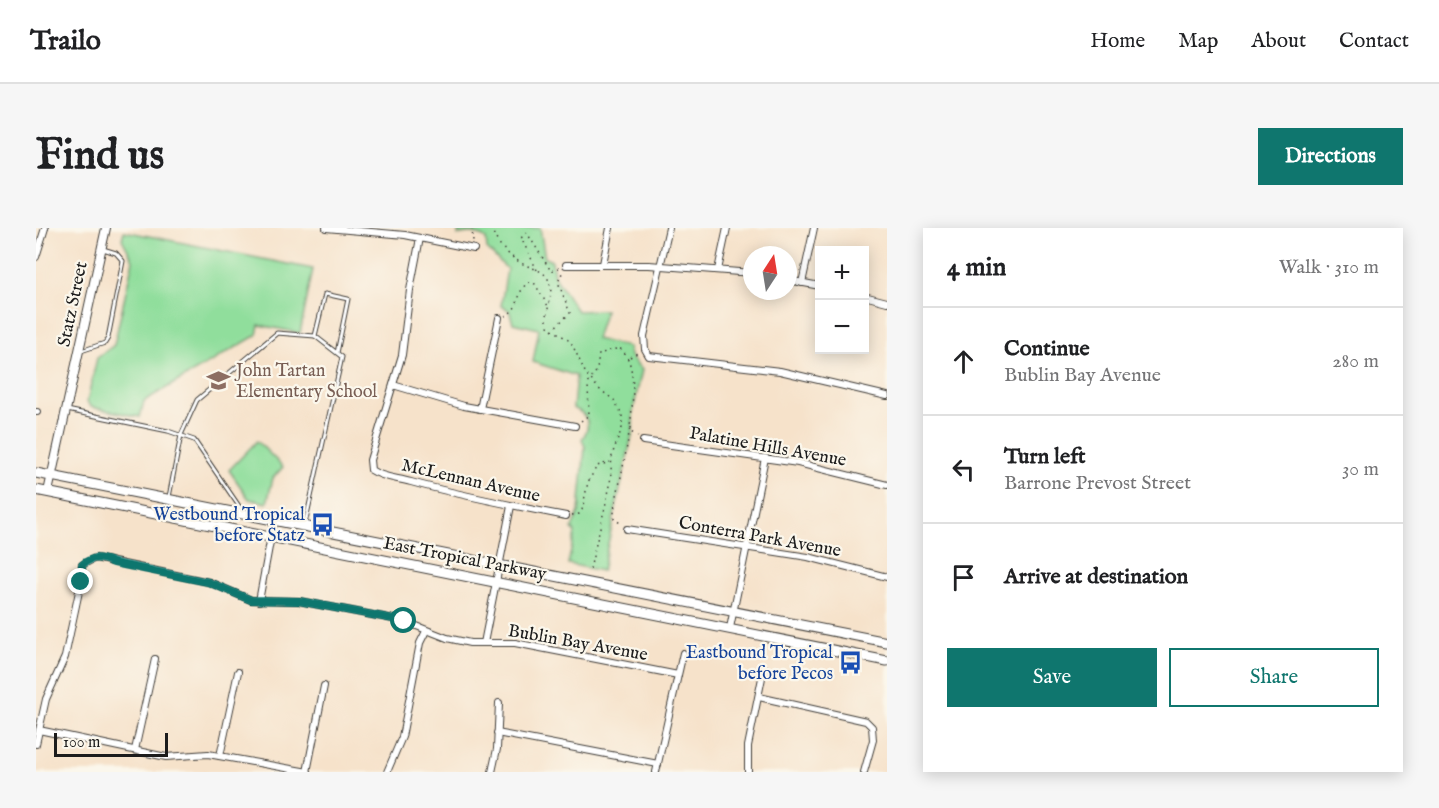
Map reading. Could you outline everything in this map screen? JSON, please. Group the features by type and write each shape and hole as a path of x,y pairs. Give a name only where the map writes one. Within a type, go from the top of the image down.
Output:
{"main road":[{"name":"East Tropical Parkway","path":"36,473 304,526 730,628 887,661"},
{"name":"East Tropical Parkway","path":"36,490 271,537 733,612 887,642"}],"street":[{"path":"36,257 45,228"},
{"name":"Statz Street","path":"48,492 106,228"},
{"path":"326,228 420,238 474,249"},
{"path":"603,264 610,228"},
{"path":"669,228 644,336 646,351 654,358 690,359 780,371 887,396"},
{"path":"718,270 727,228"},
{"path":"802,283 814,228"},
{"path":"420,238 410,290 402,355 393,385 480,409 575,426"},
{"path":"566,265 660,266 743,272"},
{"path":"797,282 815,285"},
{"path":"869,297 887,302"},
{"path":"480,409 499,318"},
{"name":"McLennan Avenue","path":"393,385 370,460 371,470 380,476 393,477 459,495 566,516"},
{"name":"Palatine Hills Avenue","path":"643,441 798,463 887,485"},
{"path":"730,628 765,458"},
{"path":"484,643 511,506"},
{"path":"259,601 274,520"},
{"name":"Conterra Park Avenue","path":"627,529 807,557 887,577"},
{"name":"Bublin Bay Avenue","path":"39,730 46,699 64,657 81,582 82,565 89,559 100,557 114,563 208,582 243,598 259,601 299,601 404,621 447,638 515,644 678,675"},
{"path":"387,772 402,737 420,643 426,631"},
{"path":"657,772 683,653"},
{"path":"135,750 155,659"},
{"path":"748,772 748,746 764,668"},
{"path":"220,756 238,672"},
{"path":"36,744 39,730 166,757 220,756 307,772 324,686"},
{"path":"759,697 866,721 872,726 873,740 864,772"},
{"path":"492,772 497,749 499,703"},
{"path":"497,733 658,764"}],"lane":[{"path":"79,351 105,343 108,338 123,261 116,253 101,249"},
{"path":"315,336 325,294 348,299 337,353"},
{"path":"168,499 181,435 197,400 277,333 315,336 342,357 304,526"},
{"path":"66,410 181,435 199,444 244,514"}],"path":[{"path":"472,228 474,249"},
{"path":"492,228 497,241 517,261 544,274 550,285 547,321 552,330 571,342 592,381 614,400 622,414 622,428 611,462 610,486 589,573"},
{"path":"537,270 521,238 527,232 551,271 566,265"},
{"path":"552,330 570,313 558,282 566,265"},
{"path":"499,318 513,312 518,305 523,288 530,282 535,284 549,307"},
{"path":"575,426 589,415 588,384 597,370 599,354 618,348 629,357 634,378 630,427 614,519 627,529"},
{"path":"629,357 646,351"},
{"path":"630,427 631,432 643,441"},
{"path":"566,516 579,514 588,482 597,466 611,462"}],"green space":[{"path":"459,228 540,228 545,258 552,261 554,276 577,311 605,310 596,339 628,347 630,356 642,370 633,411 633,431 602,571 568,564 575,533 572,528 579,512 585,447 582,439 588,425 582,413 573,408 576,376 533,362 539,329 513,323 509,310 501,306 507,269 487,249 486,239 472,233 458,235"},
{"path":"124,231 313,269 300,333 259,325 257,335 144,401 140,417 91,407 87,402 97,358 114,345 133,260 122,239"},
{"path":"257,441 283,467 273,478 267,503 249,499 229,470"}],"place":[{"name":"John Tartan Elementary School","path":"218,380"},
{"name":"Westbound Tropical before Statz","path":"323,524"},
{"name":"Eastbound Tropical before Pecos","path":"851,662"}],"route":[{"path":"81,582 82,565 89,559 100,557 114,563 208,582 251,600 299,601 404,621"}]}
